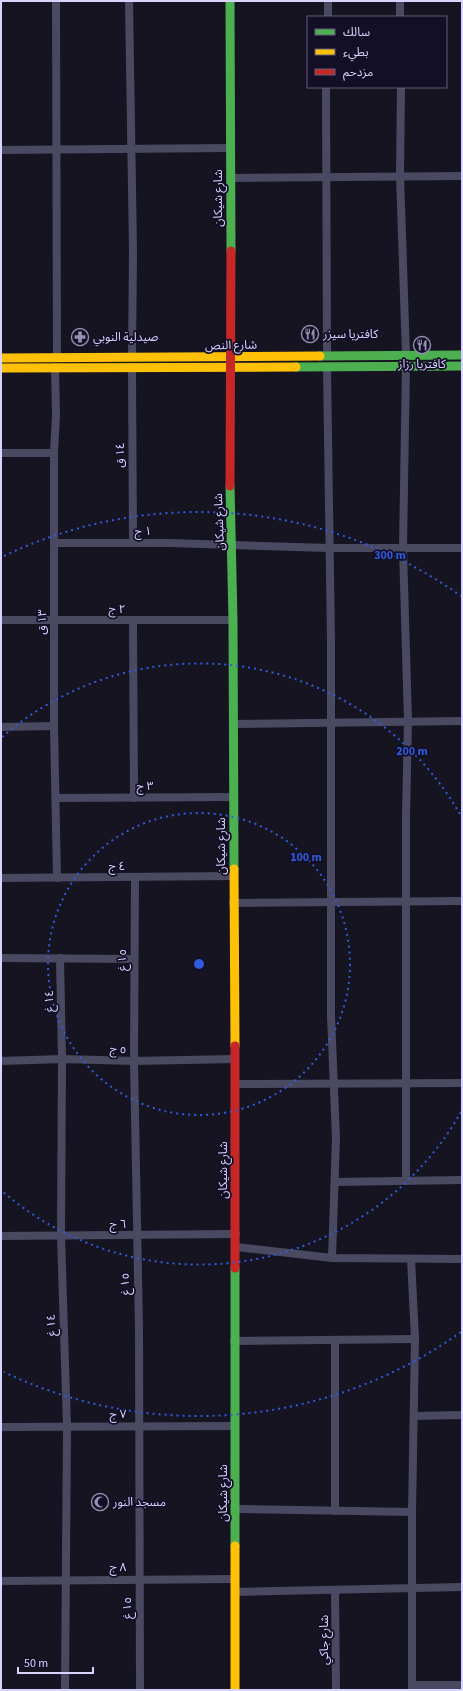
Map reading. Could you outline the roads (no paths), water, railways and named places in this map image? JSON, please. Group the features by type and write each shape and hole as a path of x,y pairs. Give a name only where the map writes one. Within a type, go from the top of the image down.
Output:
{"street":[{"path":"56,1 58,149 57,357"},
{"path":"129,1 132,357"},
{"name":"شارع شيكان","path":"230,1 231,368 229,445 233,620 232,724 236,1234 234,1341 235,1690"},
{"path":"328,1 328,16"},
{"path":"400,1 400,16"},
{"path":"326,88 328,177 327,354"},
{"path":"401,88 400,175 406,356"},
{"path":"1,150 230,148"},
{"path":"230,178 400,175 462,176"},
{"name":"شارع النص","path":"1,358 231,357 327,354 406,356 462,355"},
{"path":"406,366 403,549 408,721 406,816 406,1181"},
{"name":"شارع النص","path":"1,368 462,366"},
{"name":"١٣ ق","path":"55,367 54,726 57,798 57,878"},
{"name":"١٤ ق","path":"132,367 133,543"},
{"path":"327,367 331,722 330,902 333,1084 336,1138 332,1258"},
{"path":"1,453 54,453"},
{"name":"١ ج","path":"54,544 133,543 329,548 462,548"},
{"name":"٢ ج","path":"1,620 233,620"},
{"path":"133,621 134,798"},
{"path":"232,724 462,721"},
{"path":"1,727 54,726"},
{"name":"٣ ج","path":"57,798 233,797"},
{"name":"٤ ج","path":"1,878 233,876"},
{"name":"١٥ غ","path":"135,878 134,1061 136,1236 139,1330 138,1426 140,1690"},
{"path":"233,903 462,901"},
{"path":"1,958 134,959"},
{"name":"١٤ غ","path":"60,958 62,1059 61,1236 66,1427 65,1690"},
{"name":"٥ ج","path":"1,1061 62,1059 134,1061 235,1059"},
{"path":"235,1084 405,1082 462,1083"},
{"path":"335,1182 462,1180"},
{"name":"٦ ج","path":"1,1236 236,1234"},
{"path":"236,1247 332,1258 462,1259"},
{"path":"411,1259 415,1339 415,1416 412,1512 412,1687 462,1685"},
{"path":"234,1341 415,1339"},
{"path":"334,1340 335,1511"},
{"path":"415,1416 462,1415"},
{"name":"٧ ج","path":"1,1427 235,1426"},
{"path":"234,1509 412,1512"},
{"name":"٨ ج","path":"1,1581 235,1579"},
{"path":"235,1592 335,1591 462,1587"},
{"name":"شارع جاكي","path":"335,1591 336,1690"}],"place":[{"name":"كافتريا سيزر","path":"310,334"},
{"name":"صيدلية النوبي","path":"80,337"},
{"name":"كافتريا رزاز","path":"422,345"},
{"name":"مسجد النور","path":"100,1502"}]}
